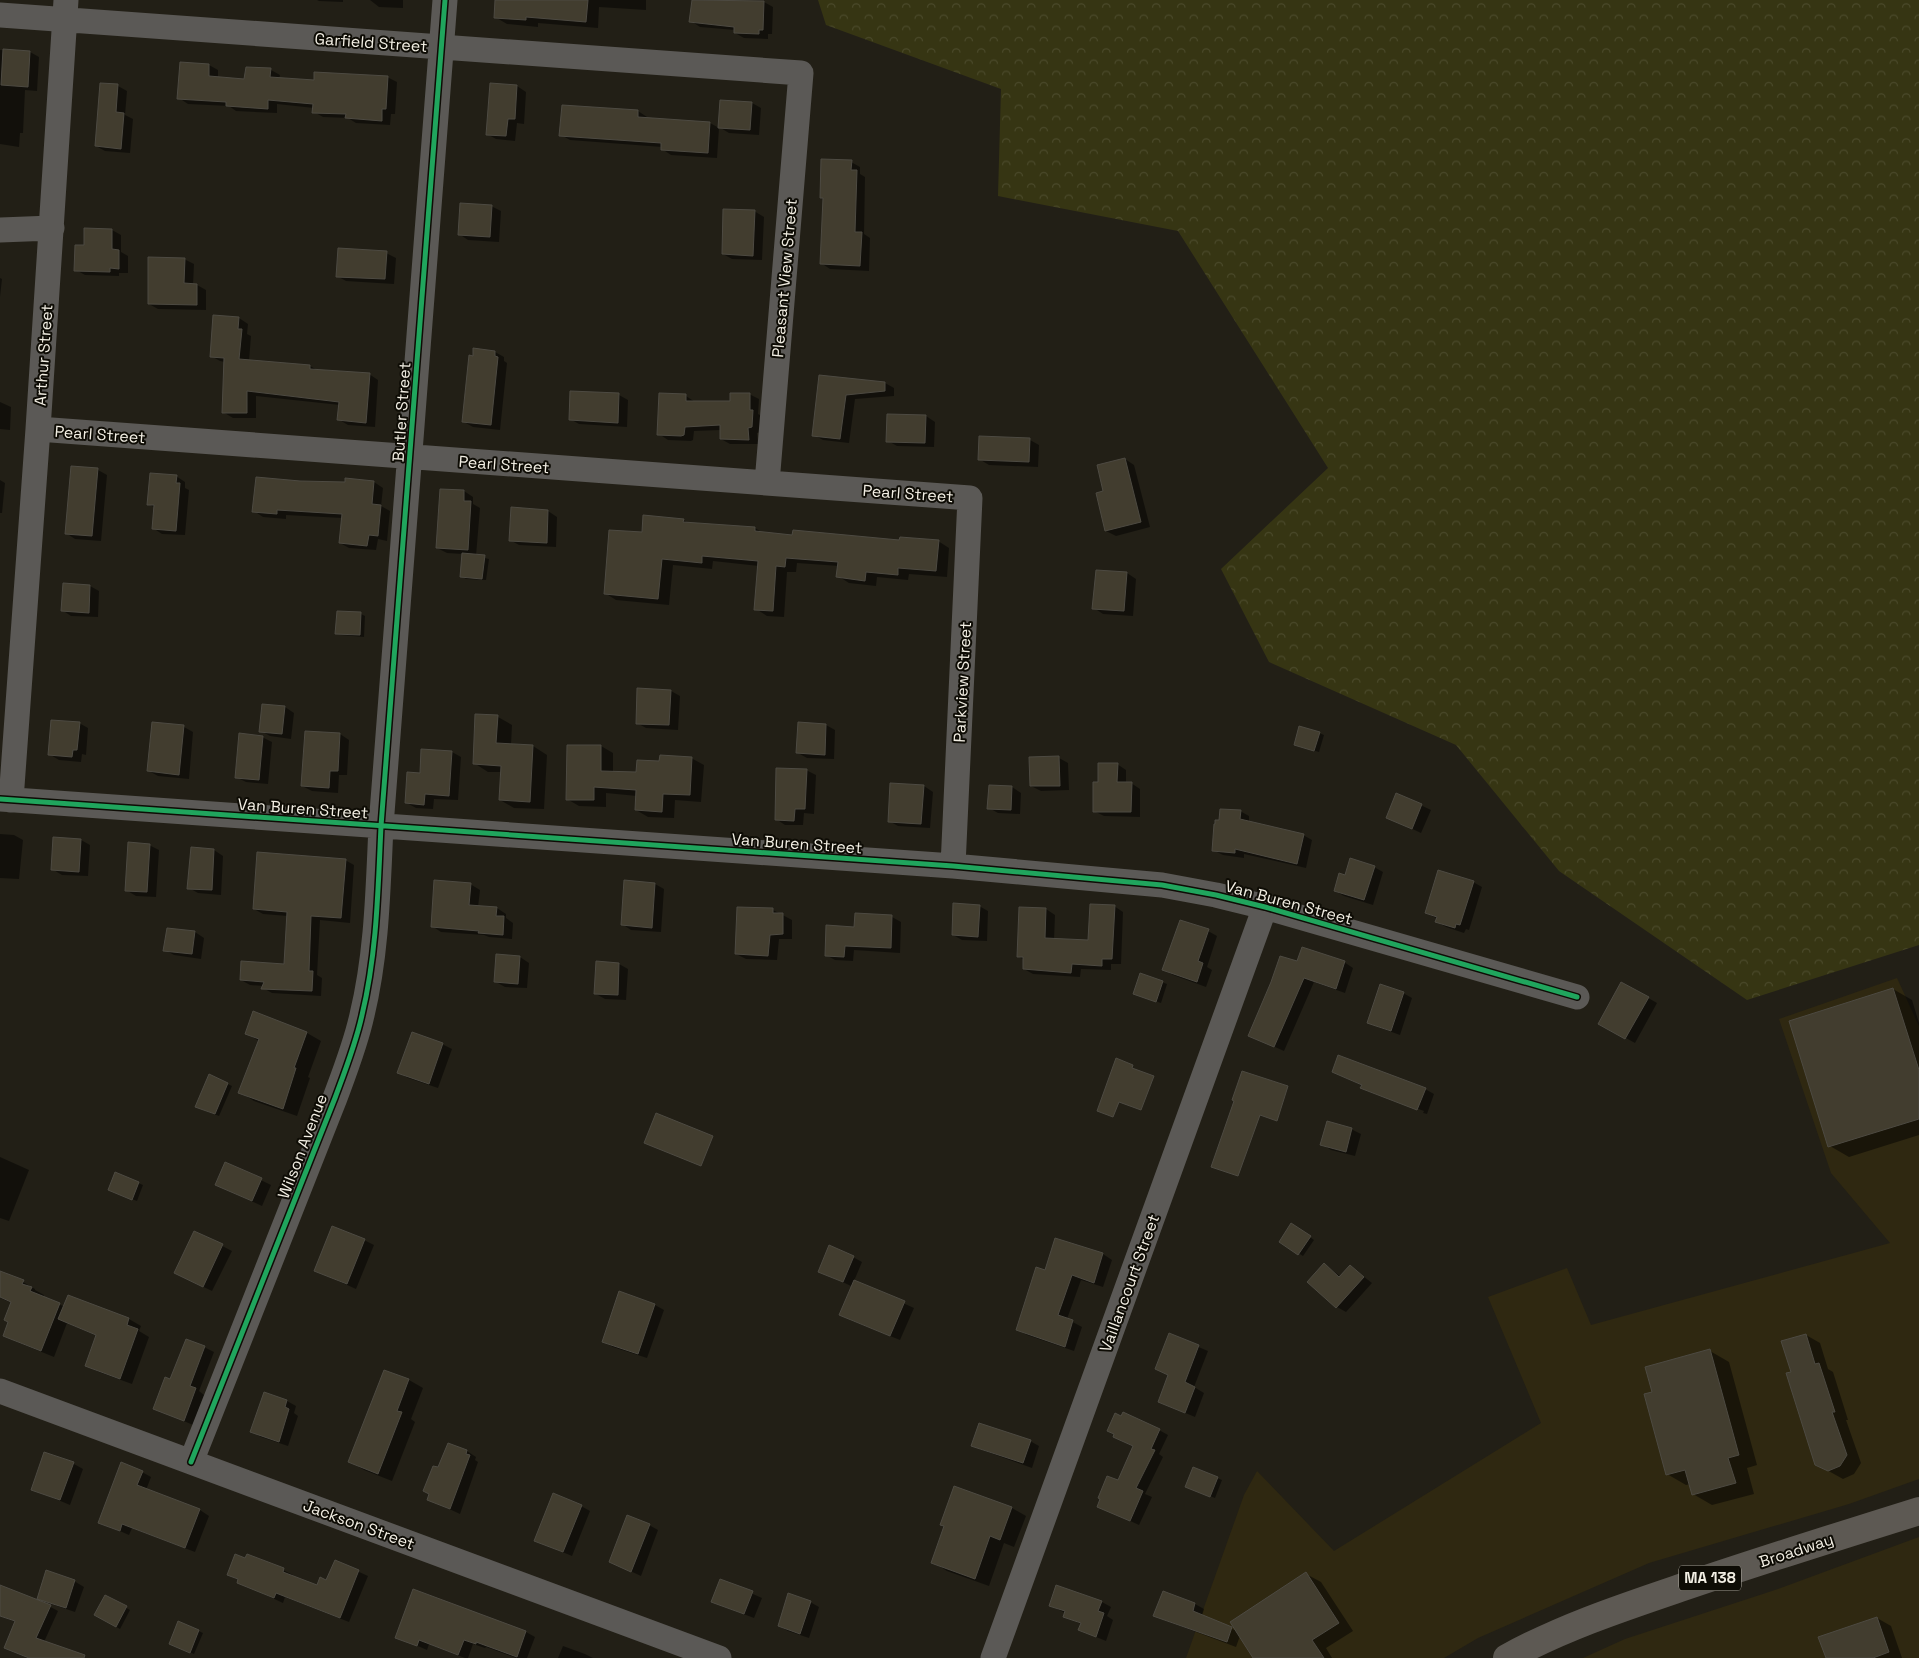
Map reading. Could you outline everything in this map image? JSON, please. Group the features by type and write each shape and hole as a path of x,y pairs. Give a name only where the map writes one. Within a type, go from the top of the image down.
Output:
{"main road":[{"name":"Broadway","path":"1507,1658 1558,1633 1608,1613 1919,1510"}],"street":[{"name":"Butler Street","path":"381,826 445,0"},
{"name":"Garfield Street","path":"0,15 65,10 441,47 801,73"},
{"name":"Arthur Street","path":"5,800 38,429 65,10"},
{"name":"Pleasant View Street","path":"767,483 801,73"},
{"path":"0,230 52,228"},
{"name":"Pearl Street","path":"38,429 970,498"},
{"name":"Parkview Street","path":"953,866 970,498"},
{"name":"Van Buren Street","path":"5,800 953,866 1162,885 1216,895 1265,907 1577,997"},
{"name":"Wilson Avenue","path":"191,1462 335,1098 354,1044 367,990 375,938 381,826"},
{"name":"Vaillancourt Street","path":"993,1658 1265,907"},
{"name":"Jackson Street","path":"0,1391 719,1658"}],"shaded area":[{"path":"1897,978 1919,1026 1919,1479 1849,1504 1649,1563 1478,1638 1444,1658 1186,1658 1244,1495 1257,1471 1334,1551 1541,1423 1488,1297 1567,1268 1591,1325 1890,1243 1831,1173 1779,1019"},
{"path":"1919,1537 1919,1658 1583,1658 1625,1639 1775,1590"}],"green space":[{"path":"818,0 1919,0 1919,945 1747,1000 1559,871 1456,745 1269,662 1221,569 1328,468 1178,231 998,196 1001,89 826,25"}],"building":[{"path":"495,0 588,0 586,22 526,17 526,20 494,18"},
{"path":"692,0 764,1 763,30 759,30 759,34 734,33 734,27 689,22"},
{"path":"3,49 30,51 28,87 1,85"},
{"path":"180,62 209,64 209,76 244,79 246,67 271,68 270,77 314,80 314,72 388,76 386,109 382,109 382,121 345,118 346,114 312,113 313,104 268,100 268,109 226,106 226,102 177,99"},
{"path":"100,83 118,84 116,112 124,113 121,149 95,146"},
{"path":"490,83 517,85 515,119 508,119 506,136 486,135"},
{"path":"720,100 752,102 750,130 718,128"},
{"path":"562,105 638,110 638,117 710,122 708,153 661,150 661,143 559,136"},
{"path":"821,159 852,160 851,170 857,170 855,232 862,232 860,266 820,264 823,198 820,198"},
{"path":"460,203 492,205 490,237 458,235"},
{"path":"723,209 755,210 753,256 722,254"},
{"path":"84,228 112,229 112,249 119,250 119,269 110,268 110,272 74,271 75,245 84,245"},
{"path":"338,248 387,251 385,279 336,277"},
{"path":"148,257 185,258 184,283 197,284 197,305 148,304"},
{"path":"213,315 239,317 238,329 242,329 239,359 310,365 310,369 370,373 366,423 337,420 339,402 247,391 247,413 222,413 224,358 210,357"},
{"path":"473,348 495,351 495,356 498,357 491,425 462,422 469,355 473,356"},
{"path":"819,375 885,382 885,391 846,395 840,439 812,436"},
{"path":"570,391 619,393 618,423 569,420"},
{"path":"659,393 686,394 686,401 730,401 730,393 750,393 750,410 753,410 752,427 748,428 749,440 720,439 720,425 685,427 684,435 681,436 657,435"},
{"path":"887,414 926,415 925,443 886,442"},
{"path":"979,436 1030,438 1029,462 978,460"},
{"path":"1125,458 1141,522 1105,531 1096,493 1103,491 1097,465"},
{"path":"71,466 98,468 92,536 65,534"},
{"path":"150,473 177,475 176,483 180,483 176,531 152,529 154,505 147,505"},
{"path":"256,477 300,481 345,482 345,478 374,481 372,504 381,505 378,536 369,535 367,546 339,543 342,514 277,510 277,514 252,512"},
{"path":"440,489 464,490 464,501 471,501 468,550 436,548"},
{"path":"511,507 548,510 547,543 509,541"},
{"path":"643,515 684,519 683,522 755,527 755,531 792,535 793,530 899,540 900,537 939,540 936,571 898,568 898,575 866,572 865,581 836,577 838,562 786,558 785,567 776,566 773,611 754,610 758,561 702,556 702,563 662,559 658,599 604,594 609,530 642,532"},
{"path":"462,553 485,555 482,579 460,577"},
{"path":"1096,570 1127,572 1124,611 1092,609"},
{"path":"63,583 90,585 89,613 61,611"},
{"path":"337,611 361,612 360,635 335,634"},
{"path":"637,688 671,690 669,725 636,724"},
{"path":"262,704 285,706 282,734 259,732"},
{"path":"475,714 498,715 496,743 533,745 530,802 499,800 501,766 473,764"},
{"path":"51,720 80,722 77,750 73,750 72,757 48,755"},
{"path":"152,722 184,725 179,775 147,771"},
{"path":"798,722 826,724 825,755 796,753"},
{"path":"1299,726 1320,732 1314,751 1294,745"},
{"path":"305,731 340,733 338,771 330,771 329,788 301,786"},
{"path":"239,733 263,736 259,780 235,778"},
{"path":"567,745 601,745 601,771 636,772 637,760 659,761 660,755 692,757 690,795 663,794 662,812 635,810 636,790 594,787 594,800 566,800"},
{"path":"421,749 452,751 449,796 425,794 424,805 405,803 407,772 420,773"},
{"path":"1059,756 1060,786 1030,786 1029,757"},
{"path":"1098,763 1118,763 1117,782 1132,782 1131,812 1093,812 1093,782 1098,782"},
{"path":"776,768 807,769 805,809 795,809 794,821 775,820"},
{"path":"890,783 924,785 921,824 888,822"},
{"path":"989,785 1012,786 1011,810 987,809"},
{"path":"1396,793 1422,804 1412,829 1386,818"},
{"path":"1220,809 1241,810 1240,819 1304,834 1297,864 1235,849 1235,853 1212,851 1214,824 1215,820 1219,820"},
{"path":"53,837 81,839 79,872 51,870"},
{"path":"128,842 150,844 147,892 125,891"},
{"path":"191,847 214,849 212,890 187,889"},
{"path":"257,852 346,859 341,918 311,916 309,971 313,971 312,991 261,989 264,982 240,980 241,961 284,964 287,912 253,909"},
{"path":"1350,858 1375,866 1364,900 1334,891 1339,873 1345,875"},
{"path":"1438,870 1474,881 1460,925 1456,924 1455,928 1435,922 1437,917 1425,913"},
{"path":"434,880 471,883 469,905 497,907 496,916 504,916 503,935 431,927"},
{"path":"624,880 655,883 652,928 621,925"},
{"path":"953,903 980,905 978,937 952,935"},
{"path":"1090,904 1115,905 1112,959 1102,959 1102,966 1072,964 1071,973 1023,969 1023,957 1017,957 1019,907 1046,908 1045,938 1088,940"},
{"path":"737,907 773,908 773,913 783,913 783,934 770,935 768,956 735,954"},
{"path":"855,913 892,915 891,948 845,946 844,957 825,956 826,925 854,927"},
{"path":"1180,920 1209,929 1198,961 1203,963 1197,982 1162,970"},
{"path":"167,928 195,931 192,954 163,951"},
{"path":"1302,947 1345,961 1336,989 1304,978 1274,1047 1248,1036 1280,956 1297,961"},
{"path":"496,954 520,956 518,984 494,982"},
{"path":"596,961 619,963 618,995 594,994"},
{"path":"1140,973 1163,981 1156,1002 1133,994"},
{"path":"1621,982 1649,997 1625,1039 1598,1024"},
{"path":"1380,984 1404,992 1391,1031 1367,1023"},
{"path":"1893,988 1919,1070 1919,1119 1828,1147 1789,1021"},
{"path":"253,1011 307,1032 294,1068 296,1068 283,1109 238,1093 259,1039 245,1034"},
{"path":"412,1032 443,1043 429,1084 397,1073"},
{"path":"1338,1055 1426,1088 1417,1110 1360,1088 1362,1085 1332,1072"},
{"path":"1116,1058 1133,1065 1132,1068 1154,1076 1141,1110 1119,1102 1113,1117 1097,1111"},
{"path":"1242,1071 1288,1086 1277,1121 1260,1115 1238,1176 1211,1167 1234,1101 1232,1100"},
{"path":"209,1074 228,1083 215,1114 195,1107"},
{"path":"656,1113 713,1136 701,1166 644,1143"},
{"path":"1327,1121 1352,1128 1346,1152 1320,1145"},
{"path":"225,1162 262,1178 252,1201 215,1185"},
{"path":"115,1172 139,1182 132,1200 108,1190"},
{"path":"1291,1223 1311,1236 1298,1255 1279,1242"},
{"path":"332,1226 365,1239 347,1284 314,1271"},
{"path":"194,1231 223,1244 203,1287 174,1273"},
{"path":"1055,1238 1103,1253 1094,1283 1072,1275 1058,1315 1073,1320 1065,1347 1016,1330 1036,1267 1045,1270"},
{"path":"829,1245 854,1256 843,1282 818,1272"},
{"path":"1324,1263 1339,1277 1350,1265 1364,1277 1336,1308 1307,1282"},
{"path":"0,1271 24,1280 22,1284 32,1287 30,1291 60,1303 41,1351 3,1336 8,1322 4,1320 11,1302 0,1297"},
{"path":"854,1280 905,1301 890,1336 839,1315"},
{"path":"619,1291 655,1304 638,1354 602,1342"},
{"path":"68,1295 129,1318 127,1325 138,1329 120,1379 85,1366 96,1335 58,1319"},
{"path":"1169,1333 1199,1345 1185,1382 1195,1387 1185,1413 1158,1402 1168,1375 1155,1369"},
{"path":"1806,1334 1815,1364 1819,1363 1835,1412 1832,1412 1847,1455 1840,1466 1828,1471 1815,1465 1786,1373 1791,1372 1781,1341"},
{"path":"186,1339 205,1346 190,1386 196,1388 184,1421 153,1409 165,1377 170,1379"},
{"path":"1710,1349 1739,1455 1728,1458 1736,1483 1692,1495 1685,1470 1666,1475 1644,1394 1652,1392 1645,1367"},
{"path":"384,1370 409,1379 397,1411 402,1412 378,1474 348,1462"},
{"path":"264,1392 287,1400 285,1407 289,1409 279,1442 250,1432"},
{"path":"1123,1412 1160,1429 1151,1449 1155,1450 1136,1488 1143,1491 1130,1521 1097,1507 1100,1499 1098,1498 1107,1476 1118,1480 1133,1446 1113,1437 1114,1434 1107,1431 1115,1413 1121,1416"},
{"path":"979,1423 1031,1440 1023,1463 971,1446"},
{"path":"448,1443 467,1450 466,1454 470,1455 450,1509 427,1500 429,1494 423,1491 433,1466 438,1467"},
{"path":"44,1452 74,1462 60,1500 31,1490"},
{"path":"121,1462 143,1471 137,1485 200,1509 185,1548 122,1524 120,1531 98,1523"},
{"path":"1193,1467 1218,1477 1210,1497 1185,1487"},
{"path":"954,1486 1012,1507 1000,1540 990,1536 975,1579 931,1563 944,1526 940,1525"},
{"path":"553,1493 582,1505 563,1552 534,1541"},
{"path":"627,1515 650,1524 631,1572 609,1562"},
{"path":"235,1554 245,1558 247,1554 284,1568 283,1572 317,1585 320,1577 326,1580 335,1560 359,1570 340,1618 276,1593 274,1598 237,1583 238,1579 227,1575"},
{"path":"46,1570 75,1580 66,1608 37,1599"},
{"path":"1306,1572 1339,1623 1312,1640 1324,1658 1253,1658 1230,1622"},
{"path":"720,1579 753,1591 744,1614 711,1602"},
{"path":"0,1585 51,1605 36,1638 85,1655 84,1658 29,1658 4,1648 15,1621 0,1616"},
{"path":"1056,1585 1102,1601 1098,1611 1104,1613 1096,1637 1078,1630 1081,1623 1063,1617 1065,1611 1049,1606"},
{"path":"413,1589 526,1631 517,1657 476,1642 476,1644 464,1640 458,1655 419,1640 417,1646 395,1638"},
{"path":"1163,1591 1195,1603 1193,1611 1232,1627 1227,1642 1153,1616"},
{"path":"788,1593 811,1601 800,1634 778,1626"},
{"path":"105,1595 127,1606 116,1627 94,1615"},
{"path":"1877,1617 1889,1652 1873,1658 1826,1658 1818,1637"},
{"path":"178,1621 199,1630 190,1653 169,1644"}],"cycle path":[{"path":"191,1462 335,1098 357,1036 367,992 376,921 381,826 445,0"},
{"path":"0,799 953,866 1162,885 1216,895 1265,907 1577,997"}]}
